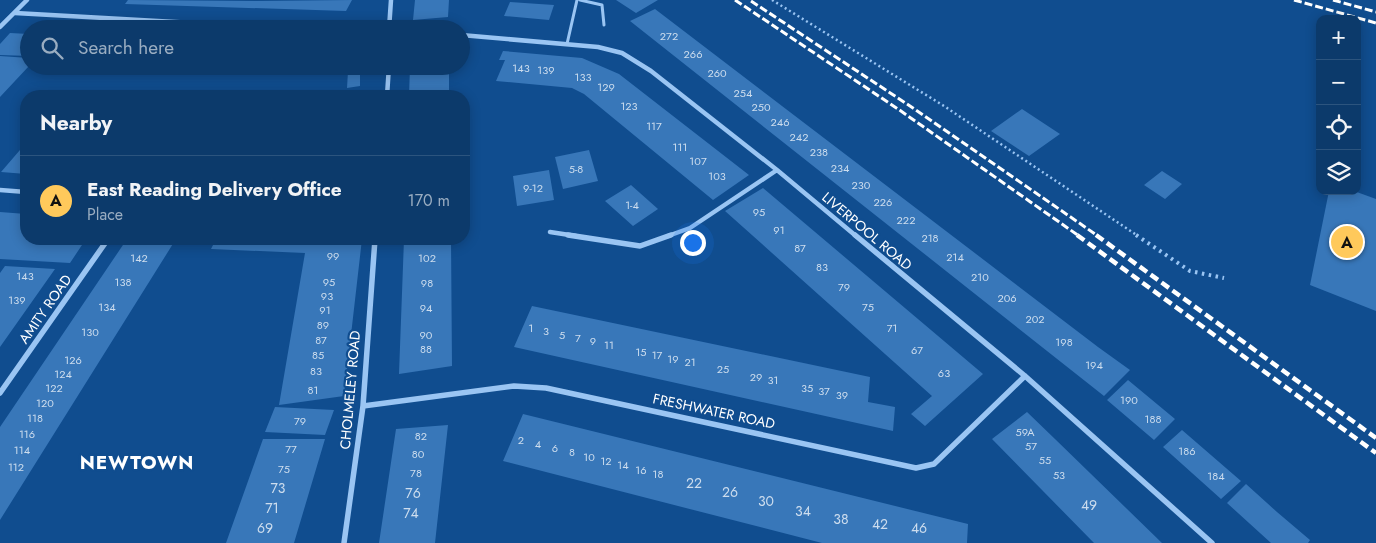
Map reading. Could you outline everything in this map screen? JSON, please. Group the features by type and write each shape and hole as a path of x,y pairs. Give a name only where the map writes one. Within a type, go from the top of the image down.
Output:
{"street":[{"path":"0,27 27,0"},
{"path":"390,20 391,0"},
{"path":"15,13 140,20"},
{"name":"LIVERPOOL ROAD","path":"470,36 598,46 622,53 674,88 1025,376 1212,543"},
{"path":"387,90 388,75"},
{"path":"550,232 640,246 690,228 776,170"},
{"path":"0,190 20,192"},
{"name":"AMITY ROAD","path":"0,392 104,245"},
{"name":"CHOLMELEY ROAD","path":"344,543 362,406 375,245"},
{"name":"FRESHWATER ROAD","path":"362,406 514,386 546,388 916,468 934,464 1025,376"}],"lane":[{"path":"566,44 578,0 602,5 604,25"}],"path":[{"path":"772,0 944,106 1190,271 1224,278"}],"building":[{"path":"128,0 352,0 346,11 125,4"},
{"path":"415,0 449,0 448,17 413,20"},
{"path":"616,0 658,0 636,13"},
{"path":"510,2 554,5 549,20 504,16"},
{"path":"655,9 1130,370 1104,396 630,21"},
{"path":"10,33 20,34 20,56 0,55 0,44"},
{"path":"503,51 582,58 619,74 749,175 713,200 584,94 572,88 496,81 505,60 499,60"},
{"path":"0,56 20,57 21,75 0,97"},
{"path":"348,75 360,75 360,86 347,88"},
{"path":"410,75 449,75 449,90 409,90"},
{"path":"1022,109 1060,134 1029,156 991,131"},
{"path":"20,150 20,174 1,172"},
{"path":"589,150 598,181 563,189 555,157"},
{"path":"549,170 554,200 517,206 513,176"},
{"path":"1162,171 1182,184 1165,199 1144,185"},
{"path":"631,185 658,209 633,226 605,201"},
{"path":"763,188 983,374 925,426 911,414 932,396 725,211"},
{"path":"1361,194 1376,199 1376,311 1310,285 1328,195"},
{"path":"0,212 20,214 20,245 82,245 70,263 0,259"},
{"path":"123,245 172,245 0,520 0,427"},
{"path":"213,245 361,245 344,396 279,405 305,253 211,249"},
{"path":"404,245 451,245 452,366 399,374"},
{"path":"5,266 55,269 0,347 0,273"},
{"path":"532,306 870,377 868,402 895,407 893,431 514,347"},
{"path":"1128,380 1175,419 1154,440 1107,400"},
{"path":"275,407 334,410 325,435 265,432"},
{"path":"1027,412 1162,543 1094,543 992,439"},
{"path":"523,414 968,524 967,543 822,543 503,461"},
{"path":"448,425 435,543 379,543 396,429"},
{"path":"1182,430 1241,481 1221,499 1163,447"},
{"path":"263,439 325,439 294,543 226,543"},
{"path":"1246,484 1310,540 1308,543 1271,543 1227,503"}],"railway":[{"path":"735,0 898,109 1079,236"},
{"path":"1294,0 1376,23"},
{"path":"1333,0 1376,12"},
{"path":"751,1 910,106 1098,236"},
{"path":"1077,235 1376,453"},
{"path":"1096,235 1376,438"}],"place":[{"name":"East Reading Delivery Office","path":"1347,242"}],"district":[{"name":"NEWTOWN","path":"137,462"}]}
